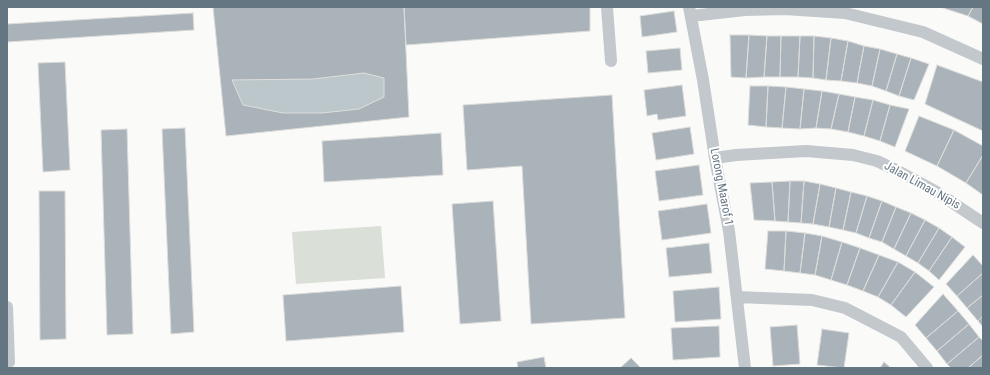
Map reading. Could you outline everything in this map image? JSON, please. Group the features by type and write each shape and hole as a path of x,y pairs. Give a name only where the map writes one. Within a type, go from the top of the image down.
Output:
{"street":[{"path":"607,7 611,61"},
{"path":"690,12 785,9 845,13 923,32 983,59"},
{"name":"Lorong Maarof 1","path":"690,12 729,231 738,297 745,368"},
{"name":"Jalan Limau Nipis","path":"715,158 736,155 806,151 853,155 877,161 896,170 936,191 983,223"},
{"path":"738,297 812,300 844,308 901,337 927,368"},
{"path":"7,307 8,362"}],"shaded area":[{"path":"364,73 384,78 384,97 359,109 322,113 283,113 243,105 232,80 313,79"},
{"path":"381,226 385,278 296,284 292,232"}],"building":[{"path":"213,7 404,7 409,117 226,136","holes":["364,73 384,78 384,97 359,109 322,113 283,113 243,105 232,80 313,79"]},
{"path":"404,7 590,7 590,31 406,45"},
{"path":"940,7 973,7 968,16"},
{"path":"973,7 983,7 983,24 968,16"},
{"path":"674,11 677,32 642,37 640,16"},
{"path":"193,13 194,30 7,42 7,24"},
{"path":"730,35 749,35 746,78 731,77"},
{"path":"749,35 767,36 764,77 746,78"},
{"path":"767,36 781,36 780,77 764,77"},
{"path":"781,36 800,36 798,77 780,77"},
{"path":"800,36 814,36 813,78 798,77"},
{"path":"814,36 831,38 826,80 813,78"},
{"path":"831,38 848,41 841,81 826,80"},
{"path":"848,41 864,46 857,83 841,81"},
{"path":"864,46 880,49 872,86 857,83"},
{"path":"680,48 682,70 648,73 646,51"},
{"path":"880,49 897,54 886,91 872,86"},
{"path":"897,54 911,58 899,96 886,91"},
{"path":"911,58 929,64 914,100 899,96"},
{"path":"65,62 70,170 43,172 38,63"},
{"path":"937,65 983,82 983,131 925,104"},
{"path":"682,85 686,116 658,120 657,114 647,116 644,90"},
{"path":"750,86 768,86 766,127 748,125"},
{"path":"768,86 786,87 782,128 766,127"},
{"path":"786,87 804,89 800,129 782,128"},
{"path":"804,89 822,91 816,128 800,129"},
{"path":"822,91 839,94 831,129 816,128"},
{"path":"839,94 855,97 848,132 831,129"},
{"path":"612,95 625,318 531,324 522,166 467,170 463,105"},
{"path":"855,97 873,100 864,136 848,132"},
{"path":"873,100 890,105 880,141 864,136"},
{"path":"890,105 909,109 895,147 880,141"},
{"path":"919,116 954,130 937,166 905,151"},
{"path":"690,127 694,154 656,160 652,133"},
{"path":"185,128 194,332 171,334 162,129"},
{"path":"127,129 133,334 107,335 101,130"},
{"path":"954,130 983,146 983,155 966,183 937,166"},
{"path":"441,133 443,175 324,182 322,141"},
{"path":"983,155 983,195 966,183"},
{"path":"699,165 703,195 659,201 655,171"},
{"path":"790,181 788,222 775,221 772,182"},
{"path":"790,181 804,181 801,223 788,222"},
{"path":"804,181 820,184 813,224 801,223"},
{"path":"772,182 775,221 754,220 750,183"},
{"path":"820,184 836,188 829,227 813,224"},
{"path":"836,188 851,192 843,230 829,227"},
{"path":"39,191 65,191 66,339 40,340"},
{"path":"851,192 867,196 856,233 843,230"},
{"path":"867,196 882,201 869,238 856,233"},
{"path":"493,201 501,321 460,324 452,204"},
{"path":"882,201 896,207 882,242 869,238"},
{"path":"707,204 711,233 662,240 658,211"},
{"path":"896,207 911,213 894,249 882,242"},
{"path":"911,213 925,220 906,256 894,249"},
{"path":"925,220 939,228 918,263 906,256"},
{"path":"939,228 952,237 929,271 918,263"},
{"path":"768,231 786,231 784,271 765,269"},
{"path":"786,231 805,233 800,273 784,271"},
{"path":"805,233 822,236 815,275 800,273"},
{"path":"822,236 842,242 831,280 815,275"},
{"path":"952,237 965,247 939,280 929,271"},
{"path":"842,242 860,248 847,285 831,280"},
{"path":"709,243 712,273 669,277 666,248"},
{"path":"860,248 879,255 863,291 847,285"},
{"path":"879,255 898,262 878,297 863,291"},
{"path":"973,255 983,266 983,273 957,296 946,284"},
{"path":"898,262 915,272 891,305 878,297"},
{"path":"915,272 934,287 906,317 891,305"},
{"path":"983,273 983,295 967,308 957,296"},
{"path":"401,286 404,332 286,341 283,295"},
{"path":"719,287 721,319 675,322 673,291"},
{"path":"943,294 958,311 926,338 915,325"},
{"path":"983,295 983,316 978,321 967,308"},
{"path":"958,311 969,324 937,351 926,338"},
{"path":"983,316 983,327 978,321"},
{"path":"969,324 979,337 947,364 937,351"},
{"path":"797,325 800,364 773,366 770,327"},
{"path":"719,326 720,357 673,360 671,328"},
{"path":"822,329 849,333 844,368 817,365"},
{"path":"979,337 983,341 983,355 968,368 951,368 947,364"},
{"path":"983,355 983,368 968,368"},
{"path":"544,357 546,368 518,368 517,362"},
{"path":"631,358 641,368 620,368"},
{"path":"884,362 891,368 880,368"}]}
